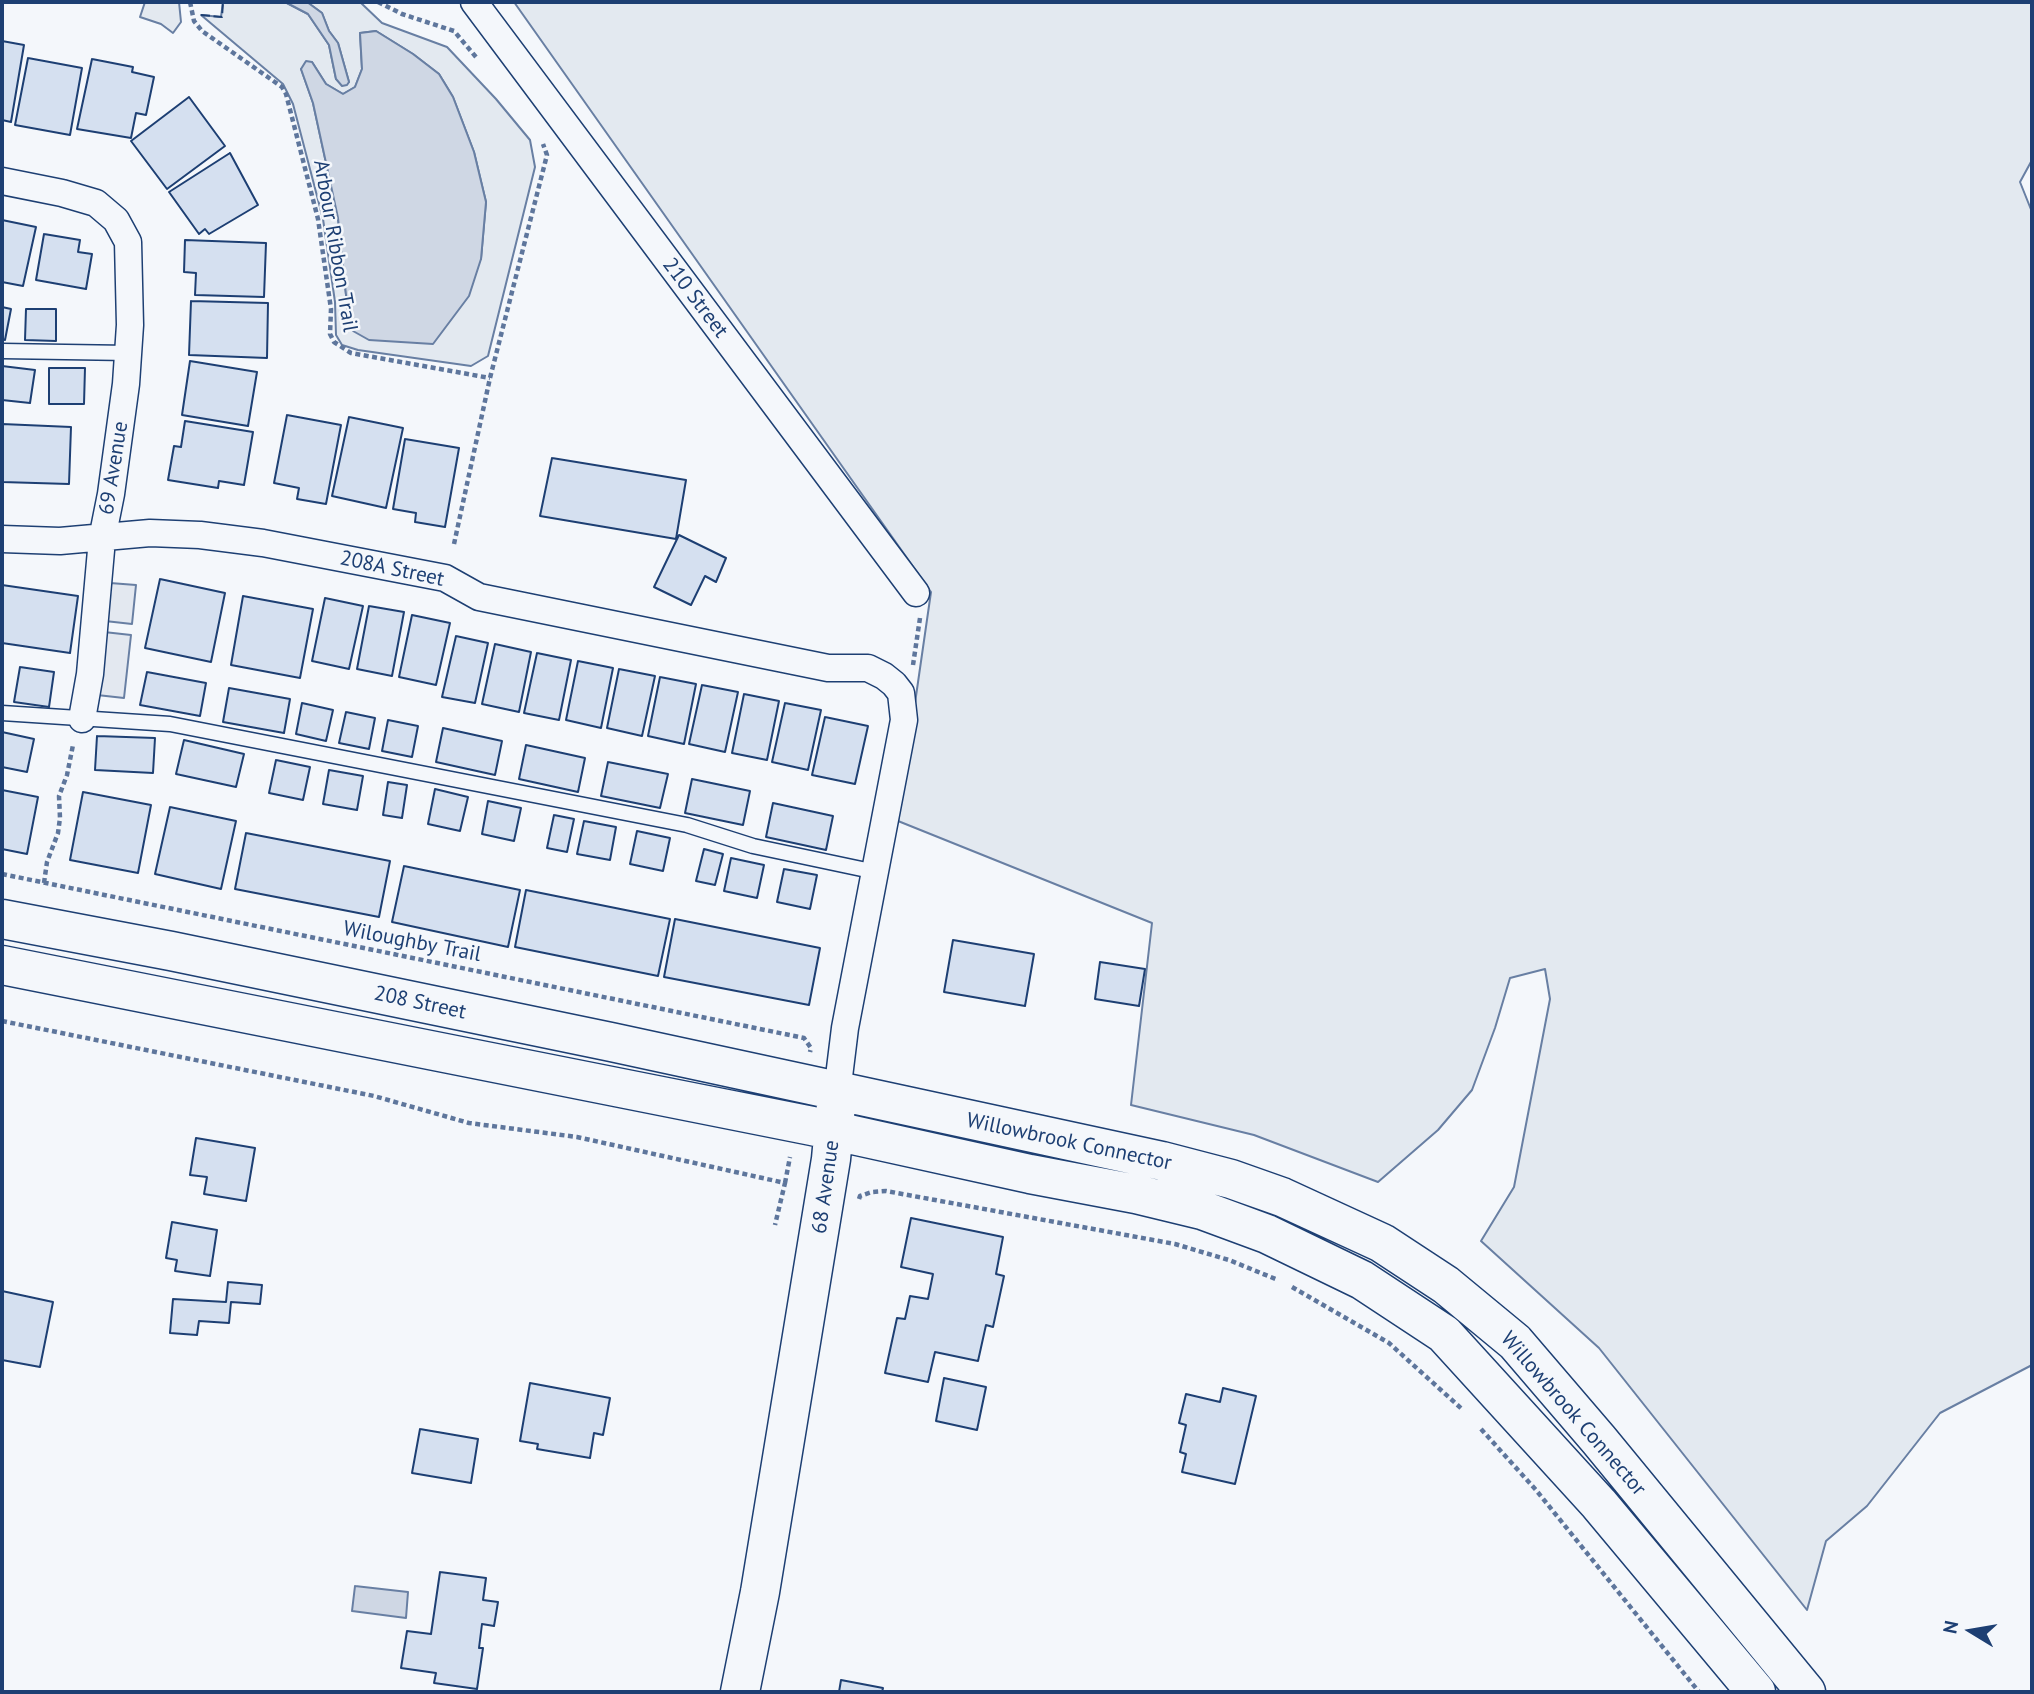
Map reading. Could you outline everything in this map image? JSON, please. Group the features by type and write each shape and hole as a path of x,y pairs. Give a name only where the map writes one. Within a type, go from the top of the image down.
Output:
{"main road":[{"name":"208 Street","path":"2,919 237,964 611,1042 837,1093"},
{"name":"208 Street","path":"2,965 834,1132"},
{"name":"68 Avenue","path":"740,1692 761,1592 834,1132 837,1093"},
{"name":"Willowbrook Connector","path":"837,1093 1162,1161 1231,1179 1282,1197 1382,1243 1446,1285 1514,1342 1600,1440 1806,1692"},
{"name":"Willowbrook Connector","path":"834,1132 1202,1210 1267,1234 1362,1280 1444,1334 1599,1504 1756,1692"}],"street":[{"name":"210 Street","path":"474,2 916,593"},
{"name":"69 Avenue","path":"2,181 81,198 107,210 128,242 129,353 111,494 102,539 90,674 80,719"},
{"name":"208A Street","path":"2,539 60,541 150,533 200,535 263,543 445,578 479,597 828,668 868,668 902,679"},
{"name":"68 Avenue","path":"837,1093 845,1028 904,720 902,679"}],"lane":[{"path":"2,351 129,353"},
{"path":"2,713 170,724 687,825 753,846 876,872"}],"path":[{"name":"Arbour Ribbon Trail","path":"190,2 194,21 202,31 282,87 286,94 318,219 331,309 330,334 334,342 351,353 490,378"},
{"path":"378,2 402,15 454,31 480,61"},
{"path":"454,544 490,378 547,155 541,136"},
{"path":"902,679 920,613 920,601 916,593"},
{"path":"44,883 47,862 58,833 60,796 80,719"},
{"name":"Wiloughby Trail","path":"2,874 804,1038 811,1048"},
{"path":"2,1021 374,1096 469,1123 577,1137 785,1183 775,1225"},
{"path":"856,1207 860,1196 886,1191 1175,1244 1229,1260 1284,1283 1389,1343 1469,1416"},
{"path":"1477,1426 1545,1501 1699,1692"}],"shaded area":[{"path":"145,2 179,2 181,22 173,33 161,24 140,17"},
{"path":"223,2 285,2 308,14 329,45 336,79 349,82 338,43 329,31 322,13 307,2 360,2 382,23 447,47 530,140 535,167 488,356 471,366 358,350 342,345 336,335 335,302 323,219 293,104 283,84 201,15 221,17","holes":["376,31 439,74 453,97 474,152 486,202 481,259 348,314 338,218 313,103 301,69 312,62 326,84 343,94 355,87 362,69 360,33"]},
{"path":"285,2 307,2 322,13 329,31 338,43 349,82 347,85 342,86 336,79 329,45 308,14"},
{"path":"514,2 2032,2 2032,160 2020,182 2032,212 2032,1365 1940,1413 1867,1506 1826,1541 1807,1610 1599,1348 1481,1241 1514,1187 1550,999 1545,969 1510,978 1472,1090 1438,1130 1378,1182 1254,1135 1131,1105 1152,923 898,821 931,592"},
{"path":"376,31 439,74 453,97 474,152 486,202 481,259 469,296 433,344 369,340 353,331 348,314 338,218 313,103 301,69 306,61 312,62 326,84 343,94 355,87 362,69 360,33"},
{"path":"110,583 136,585 132,624 105,621"},
{"path":"104,632 131,635 124,698 97,695"},
{"path":"355,1586 408,1592 406,1618 352,1611"}],"building":[{"path":"2,41 24,45 11,122 2,120"},
{"path":"28,58 82,68 70,135 15,125"},
{"path":"92,59 133,67 132,72 154,77 146,115 136,113 131,138 77,129"},
{"path":"189,97 225,146 167,189 131,141"},
{"path":"230,153 258,205 209,234 205,229 199,234 169,192"},
{"path":"2,220 36,227 23,286 2,282"},
{"path":"44,234 80,240 78,252 92,254 86,289 36,280"},
{"path":"185,240 266,243 264,297 195,295 196,273 184,272"},
{"path":"191,301 268,303 267,358 189,355"},
{"path":"2,307 11,309 5,340 2,339"},
{"path":"26,309 56,309 56,341 25,340"},
{"path":"190,361 257,372 248,426 182,415"},
{"path":"2,366 35,370 30,403 2,400"},
{"path":"49,368 85,368 84,404 49,404"},
{"path":"287,415 341,425 326,504 297,499 299,488 274,483"},
{"path":"349,417 403,428 386,508 332,496"},
{"path":"185,421 253,432 244,485 219,481 218,488 168,480 174,446 181,447"},
{"path":"2,424 71,427 69,484 2,482"},
{"path":"405,439 459,448 445,527 415,522 416,513 393,509"},
{"path":"552,458 686,480 676,539 540,516"},
{"path":"679,535 726,558 716,582 705,576 691,605 654,587"},
{"path":"160,579 225,593 211,662 145,648"},
{"path":"2,585 78,596 70,653 2,643"},
{"path":"243,596 313,609 300,678 231,665"},
{"path":"325,598 363,606 349,669 312,661"},
{"path":"369,606 404,612 392,676 357,669"},
{"path":"412,615 450,623 436,685 399,677"},
{"path":"456,636 488,643 475,703 442,697"},
{"path":"495,644 531,652 519,712 482,704"},
{"path":"537,653 571,660 559,720 524,713"},
{"path":"578,661 613,668 601,728 566,720"},
{"path":"20,667 54,672 49,707 14,702"},
{"path":"619,669 655,676 642,736 607,728"},
{"path":"147,672 206,683 200,716 140,705"},
{"path":"660,677 696,684 684,744 648,736"},
{"path":"702,685 738,692 725,752 689,744"},
{"path":"229,688 290,699 284,733 223,722"},
{"path":"744,694 779,701 767,760 732,753"},
{"path":"302,703 333,710 326,741 296,734"},
{"path":"785,703 821,710 808,770 772,762"},
{"path":"346,712 375,718 369,749 339,743"},
{"path":"825,717 868,726 855,784 812,775"},
{"path":"388,720 418,726 412,757 382,751"},
{"path":"443,728 502,741 495,775 436,762"},
{"path":"2,732 34,739 27,772 2,767"},
{"path":"97,736 155,738 153,773 95,770"},
{"path":"184,740 244,754 236,787 176,774"},
{"path":"526,745 585,758 578,792 519,779"},
{"path":"276,760 310,767 303,800 269,793"},
{"path":"608,762 668,774 660,808 601,796"},
{"path":"329,770 363,776 357,810 323,804"},
{"path":"692,779 750,791 743,825 685,813"},
{"path":"388,782 407,785 402,818 383,815"},
{"path":"435,789 468,797 460,831 428,824"},
{"path":"2,790 38,797 27,854 2,849"},
{"path":"83,792 151,805 138,873 70,860"},
{"path":"488,801 521,808 514,841 482,834"},
{"path":"773,803 833,816 826,850 766,837"},
{"path":"170,807 236,821 221,889 155,874"},
{"path":"554,815 574,819 567,852 547,848"},
{"path":"584,821 616,827 610,860 577,854"},
{"path":"637,831 670,838 663,871 630,864"},
{"path":"246,833 390,861 379,917 235,889"},
{"path":"704,849 723,854 715,885 696,881"},
{"path":"731,858 764,865 757,898 724,891"},
{"path":"404,866 520,890 508,947 392,922"},
{"path":"784,869 817,875 810,909 777,902"},
{"path":"526,890 670,919 658,976 515,947"},
{"path":"675,919 820,948 809,1005 664,977"},
{"path":"953,940 1034,954 1025,1006 944,992"},
{"path":"1100,962 1145,969 1139,1006 1095,999"},
{"path":"196,1138 255,1148 246,1201 204,1194 207,1177 190,1175"},
{"path":"911,1218 1003,1237 996,1274 1004,1276 993,1327 986,1325 978,1361 935,1352 928,1382 885,1373 897,1318 905,1319 910,1296 928,1299 933,1274 901,1267"},
{"path":"172,1222 217,1230 210,1276 175,1271 177,1260 166,1258"},
{"path":"228,1282 262,1285 260,1304 231,1302 229,1323 199,1321 197,1335 170,1333 173,1299 226,1302"},
{"path":"2,1291 53,1302 40,1367 2,1360"},
{"path":"944,1378 986,1387 977,1430 936,1421"},
{"path":"530,1383 610,1398 603,1435 594,1433 590,1458 537,1449 538,1444 520,1441"},
{"path":"1223,1388 1256,1396 1235,1484 1182,1472 1186,1454 1180,1452 1186,1425 1179,1423 1186,1394 1220,1402"},
{"path":"420,1429 478,1439 471,1483 412,1473"},
{"path":"440,1572 486,1578 483,1600 498,1602 494,1626 482,1624 479,1648 483,1648 477,1689 434,1683 436,1673 401,1668 407,1631 431,1634"},
{"path":"841,1680 883,1688 882,1692 839,1692"}],"fence":[{"path":"201,15 222,17 223,2"}]}
